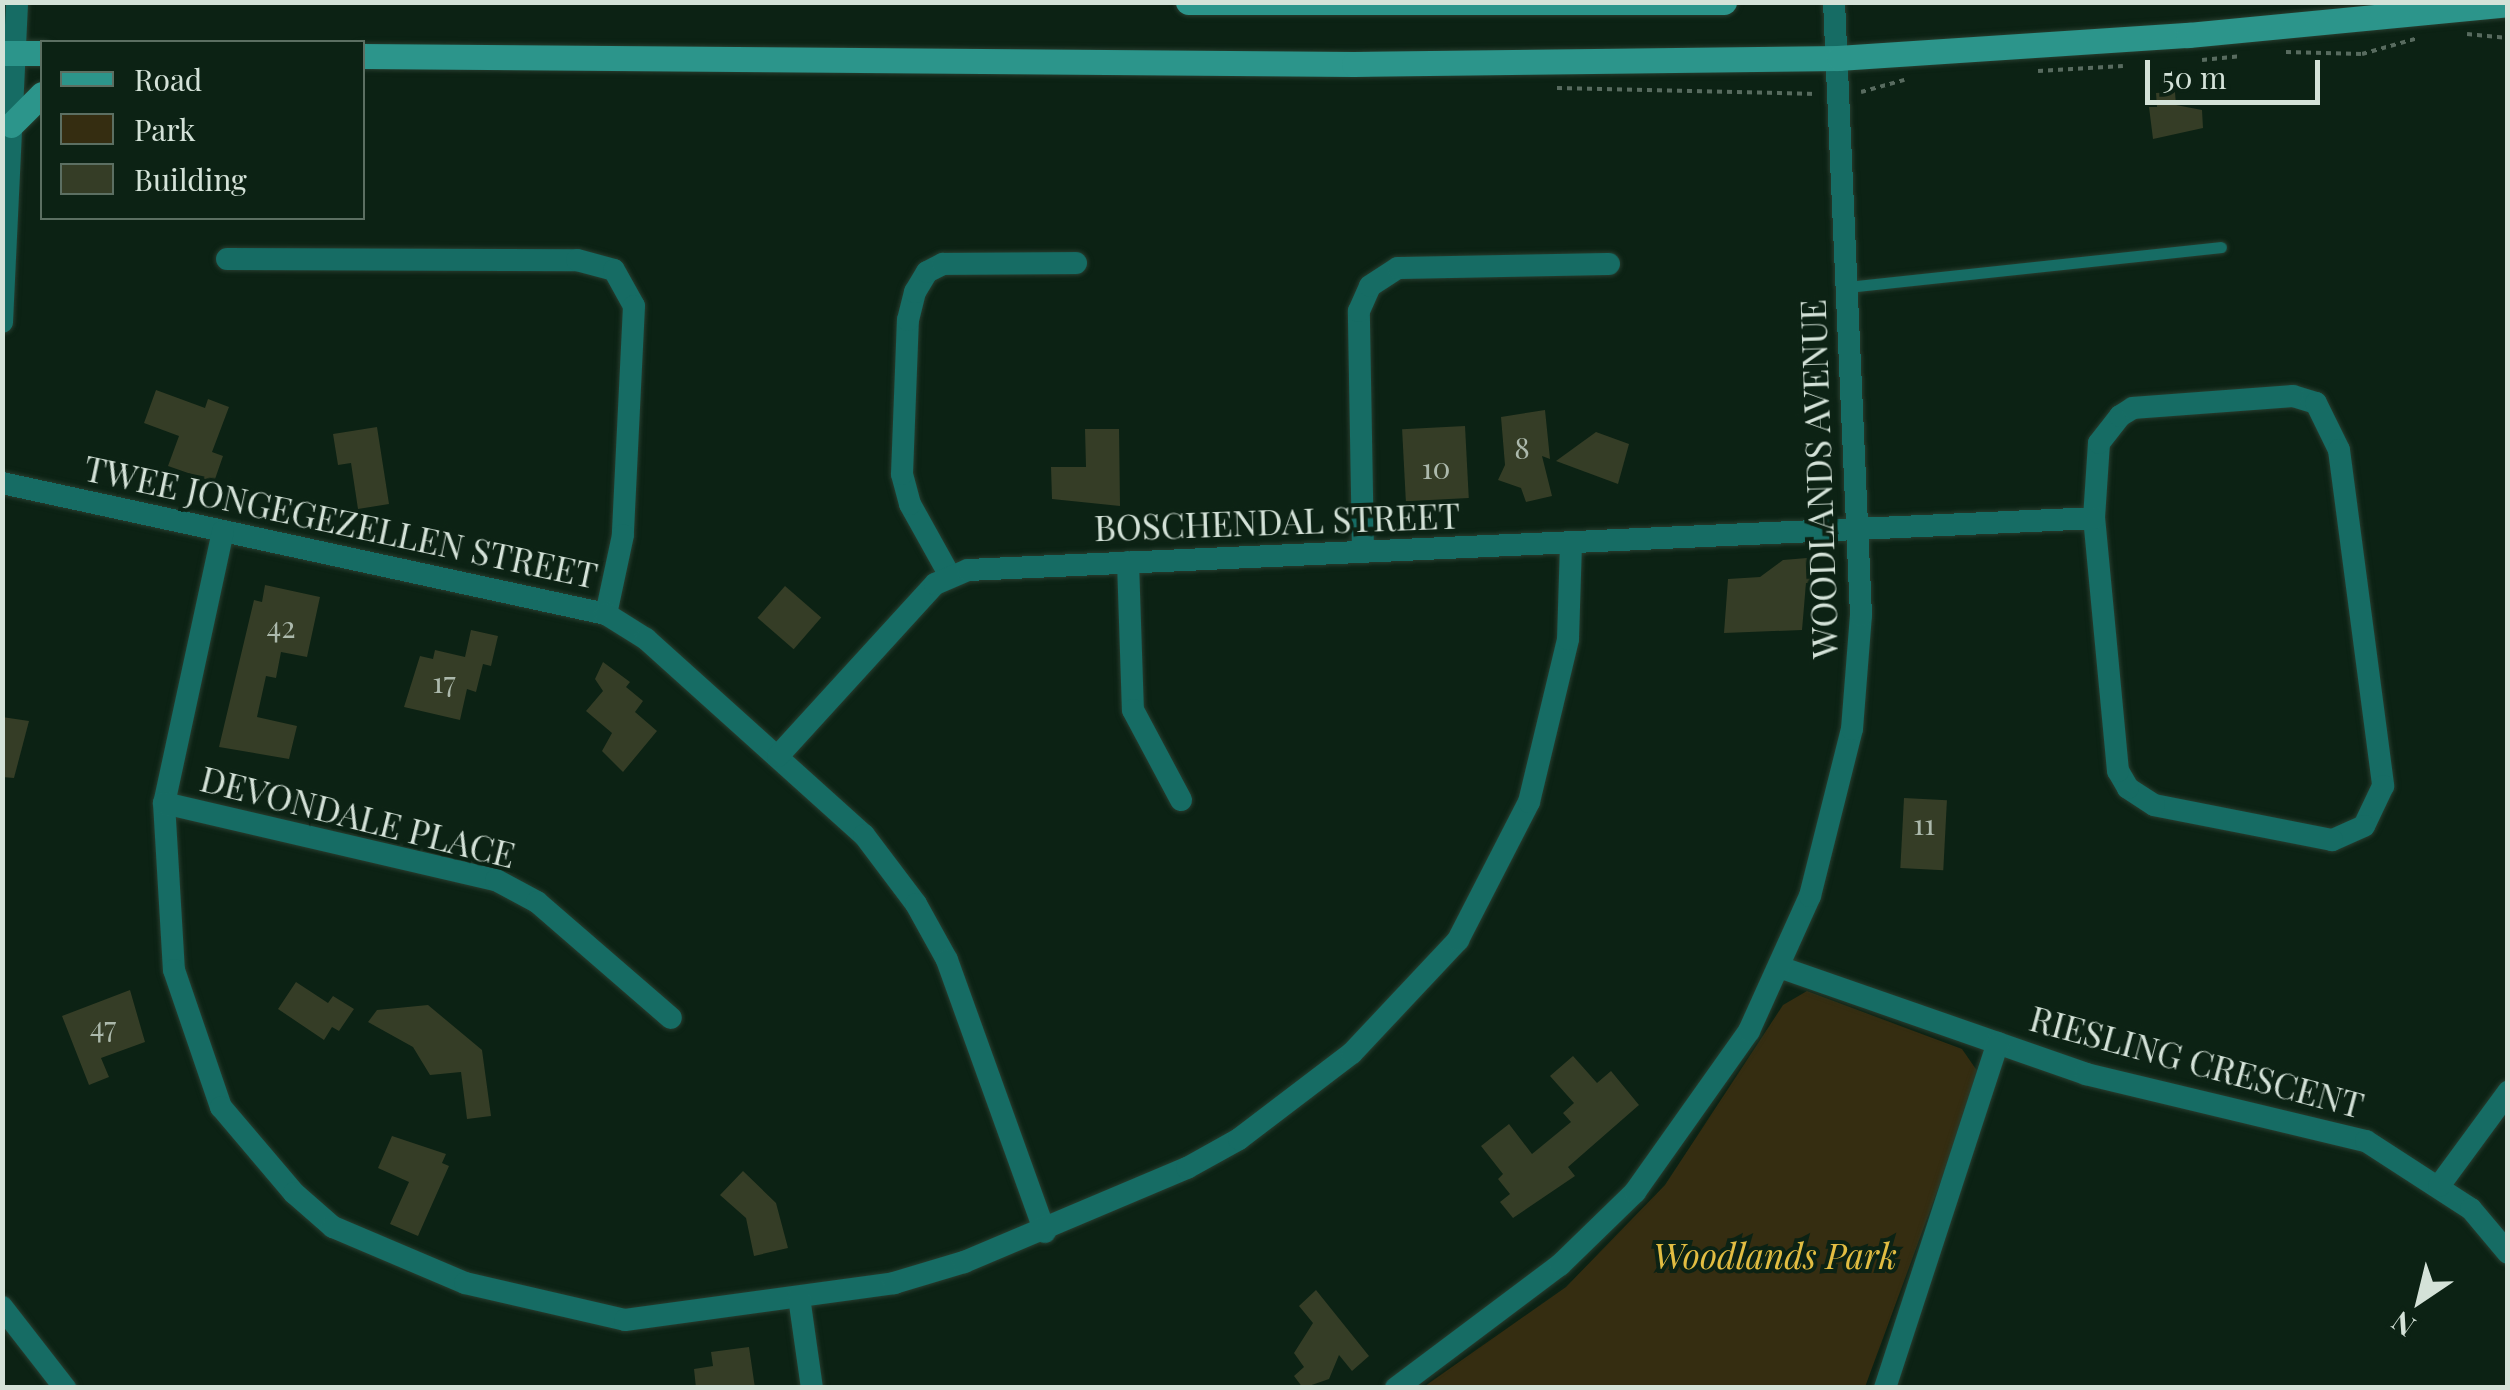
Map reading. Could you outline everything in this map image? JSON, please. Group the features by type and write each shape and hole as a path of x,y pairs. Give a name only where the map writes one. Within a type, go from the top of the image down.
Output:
{"main road":[{"path":"1188,2 1724,2"},
{"path":"365,56 1298,64 1838,58 2148,39 2508,4"},
{"path":"7,53 40,52"},
{"path":"10,125 40,96"}],"street":[{"path":"3,307 10,125 7,53 17,2"},
{"name":"WOODLANDS AVENUE","path":"1396,1388 1560,1265 1634,1192 1717,1082 1782,968 1830,830 1852,729 1861,614 1834,2"},
{"path":"226,258 577,260 614,270 634,306 623,535 606,614"},
{"path":"778,756 904,615 950,576 910,504 902,474 908,320 927,272 943,264 1076,263"},
{"path":"1363,551 1359,311 1376,278 1398,268 1609,264"},
{"path":"2293,396 2316,404 2339,450 2383,786 2364,826 2332,840 2154,804 2128,788 2118,770 2094,518 2099,443 2134,408 2293,396"},
{"name":"TWEE JONGEGEZELLEN STREET","path":"2,483 606,614 646,639 864,836 937,935 1045,1232"},
{"name":"BOSCHENDAL STREET","path":"950,576 1128,562 2094,518"},
{"path":"223,532 164,803 174,970 192,1036 238,1132 314,1212 399,1259 465,1283 604,1316 651,1317 924,1275 1045,1232 1239,1140 1352,1054 1442,961 1529,802 1568,638 1571,544"},
{"path":"1128,562 1134,710 1181,800"},
{"name":"DEVONDALE PLACE","path":"164,803 496,880 537,902 671,1018"},
{"name":"RIESLING CRESCENT","path":"1782,968 1998,1044 2187,1101 2347,1134 2439,1186 2470,1209 2508,1253"},
{"path":"1885,1388 1998,1044"},
{"path":"2439,1186 2508,1092"},
{"path":"799,1297 812,1388"},
{"path":"2,1307 65,1388"}],"lane":[{"path":"1848,287 2221,247"}],"green space":[{"name":"Woodlands Park","path":"1807,991 1962,1049 1980,1075 1865,1387 1422,1388 1566,1287 1665,1185 1783,1005"}],"building":[{"path":"2175,92 2176,105 2202,110 2203,128 2153,139 2149,107 2157,107 2156,93"},
{"path":"156,390 205,408 208,399 229,407 212,452 223,456 214,482 168,466 179,436 144,423"},
{"path":"1545,410 1550,459 1542,456 1552,496 1526,502 1521,488 1498,480 1505,465 1501,417"},
{"path":"1465,426 1469,498 1406,501 1402,429"},
{"path":"377,427 389,504 358,509 351,463 338,465 333,434"},
{"path":"1085,429 1119,429 1120,506 1052,499 1051,467 1086,467"},
{"path":"1596,432 1629,444 1618,484 1556,461"},
{"path":"1807,558 1832,583 1806,583 1802,630 1724,633 1728,579 1760,577 1783,560"},
{"path":"265,585 320,597 307,657 281,652 276,678 266,676 257,717 297,726 289,759 219,747 254,600 262,602"},
{"path":"785,586 821,617 794,649 757,618"},
{"path":"471,630 498,636 491,666 483,664 476,692 467,689 460,720 404,707 420,656 433,659 435,650 465,657"},
{"path":"603,662 630,682 626,687 643,701 635,712 657,731 623,772 602,751 612,733 586,711 603,691 595,679"},
{"path":"2,717 29,721 14,778 2,777"},
{"path":"1904,798 1947,800 1943,870 1900,868"},
{"path":"296,982 328,1003 333,996 354,1009 339,1031 332,1027 324,1040 278,1009"},
{"path":"130,990 145,1042 101,1058 109,1077 89,1085 62,1016"},
{"path":"428,1005 482,1050 491,1116 467,1119 461,1072 430,1075 413,1047 368,1022 377,1010"},
{"path":"1573,1056 1597,1083 1611,1071 1639,1105 1568,1167 1575,1176 1513,1218 1500,1202 1510,1194 1498,1179 1503,1174 1481,1146 1509,1124 1532,1154 1571,1122 1563,1113 1574,1103 1550,1076"},
{"path":"392,1136 446,1154 442,1163 449,1166 418,1236 390,1224 409,1182 378,1168"},
{"path":"743,1171 776,1203 788,1248 754,1256 746,1218 720,1195"},
{"path":"1316,1290 1369,1356 1352,1371 1339,1355 1329,1379 1303,1388 1294,1376 1304,1367 1294,1353 1313,1323 1299,1306"},
{"path":"749,1347 755,1388 696,1388 694,1369 713,1366 711,1352"}]}
